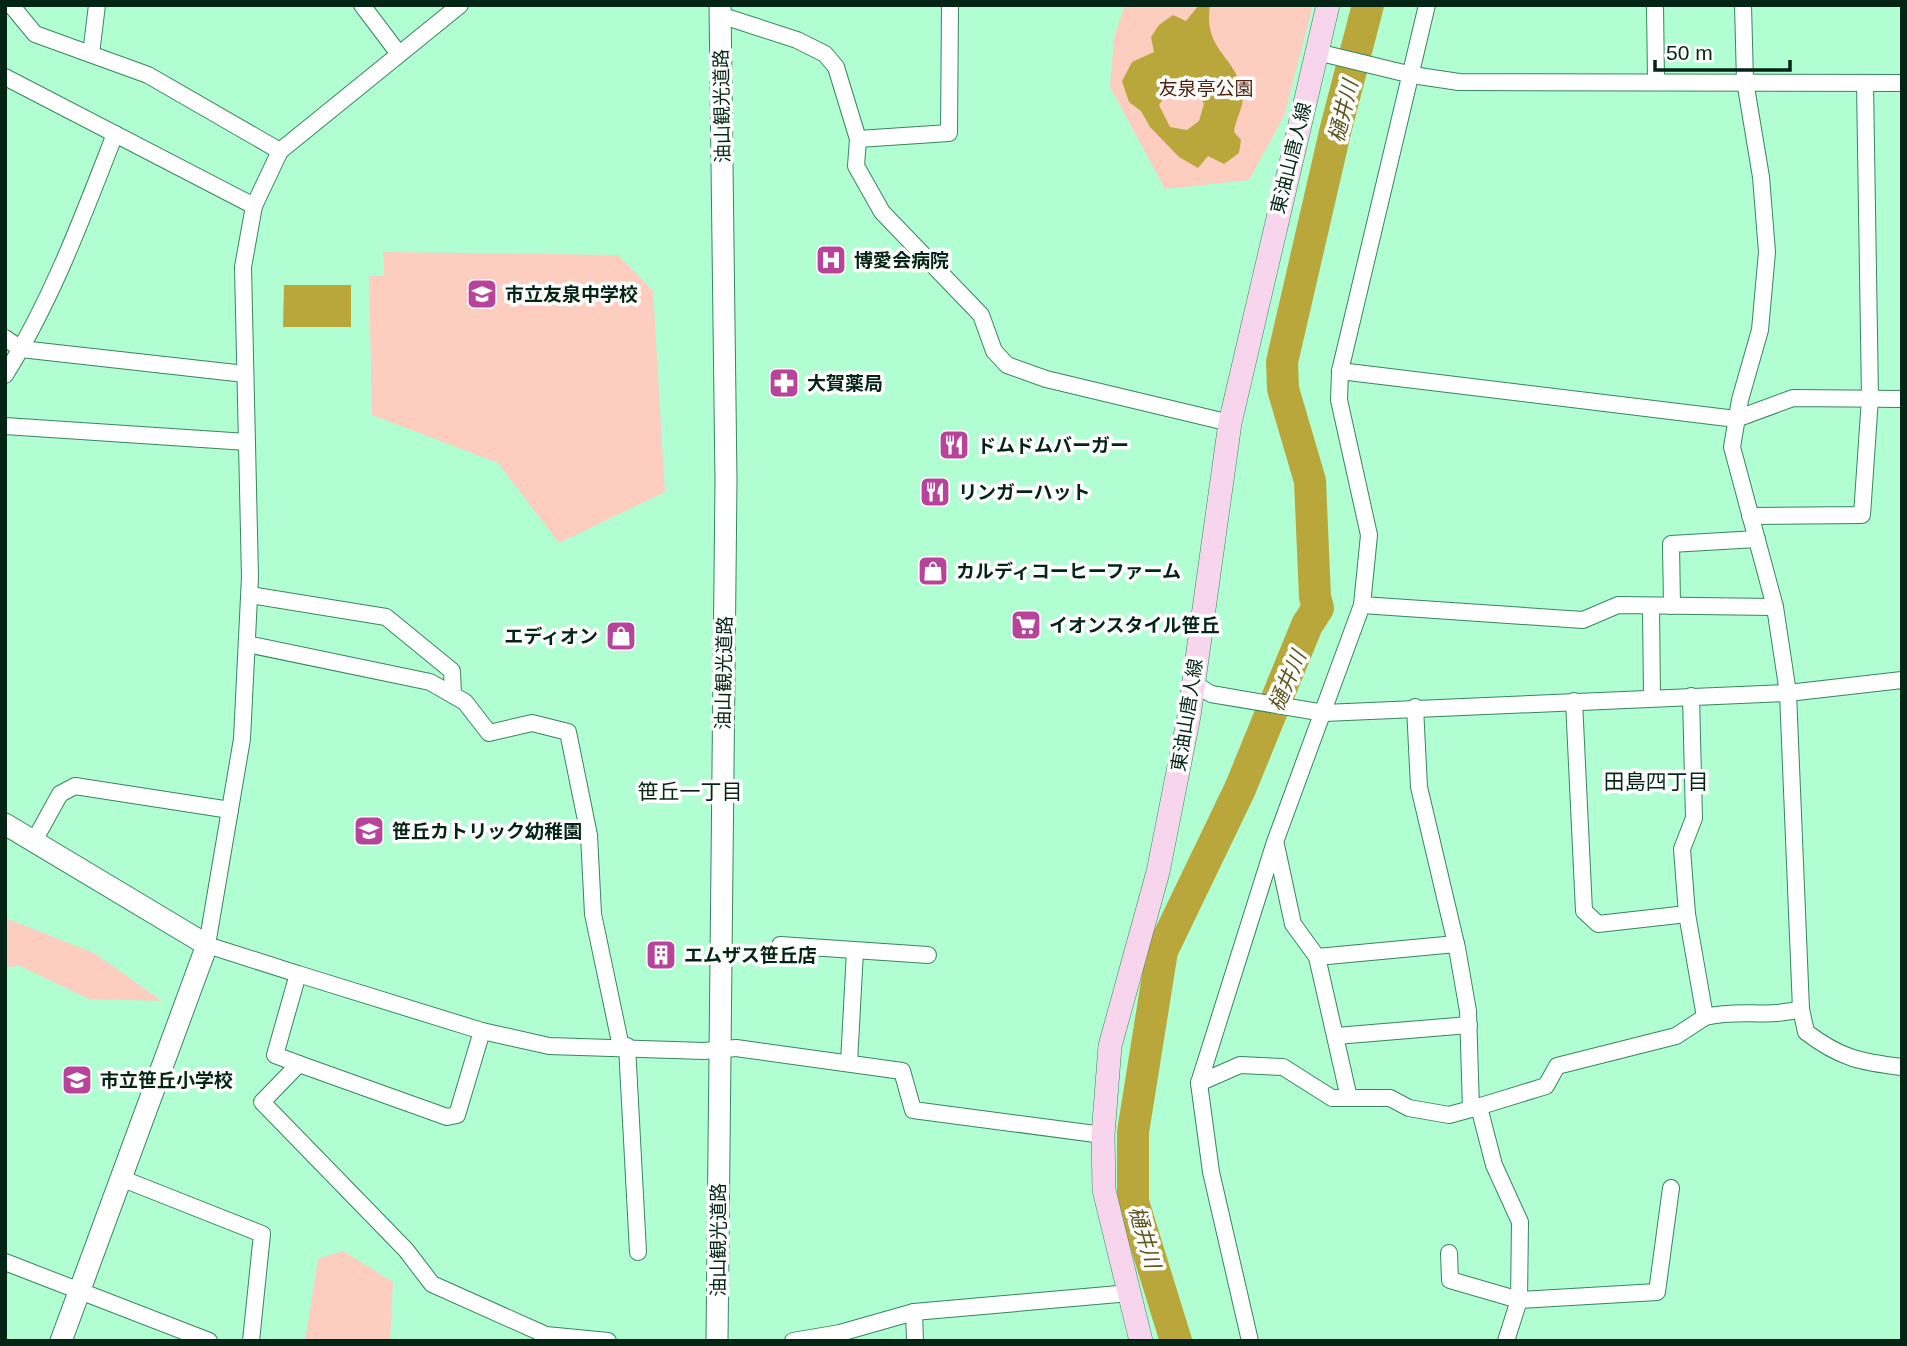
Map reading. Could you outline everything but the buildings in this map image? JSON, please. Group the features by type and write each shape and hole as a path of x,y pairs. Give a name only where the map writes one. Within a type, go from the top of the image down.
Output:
{"main road":[{"name":"東油山唐人線","path":"1141,1341 1104,1190 1103,1135 1110,1046 1158,873 1189,716 1202,688 1230,423 1322,53 1328,5"}],"street":[{"path":"11,5 35,34 148,75 280,151"},
{"path":"91,54 97,5"},
{"path":"362,5 399,54"},
{"path":"61,1341 123,1179 206,945 230,810 242,738 250,595 243,267 254,206 280,151 460,5"},
{"path":"858,139 948,133 950,5"},
{"path":"1250,1341 1211,1172 1199,1083 1275,842 1362,605 1369,535 1339,400 1340,371 1407,74 1427,5"},
{"path":"1654,5 1656,81"},
{"path":"1743,5 1745,82 1761,177 1767,252 1759,330 1736,419 1732,447 1775,607 1788,692 1801,1009 1806,1032 1829,1050 1855,1061 1902,1067"},
{"path":"720,10 825,54 836,67 858,139 856,166 882,212 981,315 994,351 1007,365 1046,379 1230,423"},
{"name":"油山観光道路","path":"717,1341 726,492 720,10"},
{"path":"1322,53 1407,74 1460,82 1902,83"},
{"path":"5,78 254,206"},
{"path":"1751,516 1862,515 1870,398 1865,83"},
{"path":"5,375 21,349 70,248 115,134"},
{"path":"5,338 21,349 245,374"},
{"path":"1340,371 1736,419 1793,398 1902,399"},
{"path":"5,426 247,442"},
{"path":"1672,606 1671,544 1757,539"},
{"path":"250,595 386,617 452,671 453,695"},
{"path":"1362,605 1583,620 1618,606 1775,607"},
{"path":"1651,606 1652,698"},
{"path":"247,644 430,682 465,702 489,733 532,723 568,733 589,835 593,914 624,1047 639,1252"},
{"path":"1202,688 1306,712 1324,713 1788,692 1902,680"},
{"path":"1691,696 1694,818 1682,849 1687,915 1705,1017"},
{"path":"1574,701 1584,911 1598,923 1687,915"},
{"path":"1415,707 1419,787 1457,944 1469,1026 1475,1108 1494,1165 1520,1222 1519,1300 1506,1341"},
{"path":"34,841 60,794 75,786 230,810"},
{"path":"5,824 206,945 482,1031 549,1046 719,1050 736,1048 902,1071 913,1110 1103,1135"},
{"path":"1275,842 1293,924 1317,957 1349,1098"},
{"path":"1317,957 1457,944"},
{"path":"780,945 928,955"},
{"path":"849,1063 855,951"},
{"path":"298,974 275,1055 447,1117 457,1115 482,1031"},
{"path":"1199,1083 1240,1065 1283,1067 1332,1098 1390,1098 1409,1108 1449,1115 1546,1086 1557,1066 1676,1036 1705,1017 1727,1011 1779,1015 1801,1009"},
{"path":"1336,1035 1469,1026"},
{"path":"299,1064 262,1102 406,1250 432,1284 546,1335 608,1341"},
{"path":"123,1179 262,1234 251,1341"},
{"path":"1449,1253 1450,1280 1519,1300 1657,1292 1671,1188"},
{"path":"5,1262 209,1341"},
{"path":"793,1341 840,1333 914,1312 1130,1293"},
{"path":"914,1312 915,1341"}],"green space":[{"name":"友泉亭公園","path":"1125,5 1313,5 1284,116 1249,180 1165,189 1110,87 1114,37"},
{"path":"383,252 618,255 653,291 665,492 559,543 498,463 372,415 369,276 384,276"},
{"path":"5,918 94,953 162,1001 89,999 20,966 5,967"},
{"path":"343,1251 393,1282 390,1341 305,1341 318,1259"}],"shaded area":[{"path":"1199,5 1210,5 1211,33 1240,82 1243,100 1234,132 1241,140 1239,153 1224,164 1208,156 1198,168 1179,157 1150,127 1141,111 1129,102 1122,81 1132,62 1154,52 1151,37 1159,25 1173,15 1186,21","holes":["1180,95 1201,98 1204,104 1199,121 1187,130 1170,127 1159,105 1163,99"]},
{"path":"284,285 351,285 351,327 283,327"}],"waterway":[{"name":"樋井川","path":"1176,1341 1133,1202 1133,1132 1162,951 1240,789 1307,625 1318,608 1315,597 1310,481 1283,389 1282,362 1336,128 1368,5"}],"place":[{"name":"博愛会病院","path":"831,260"},
{"name":"市立友泉中学校","path":"482,294"},
{"name":"大賀薬局","path":"784,383"},
{"name":"ドムドムバーガー","path":"954,445"},
{"name":"リンガーハット","path":"935,492"},
{"name":"カルディコーヒーファーム","path":"933,571"},
{"name":"イオンスタイル笹丘","path":"1026,625"},
{"name":"エディオン","path":"621,636"},
{"name":"笹丘カトリック幼稚園","path":"369,831"},
{"name":"エムザス笹丘店","path":"661,955"},
{"name":"市立笹丘小学校","path":"77,1080"}],"district":[{"name":"田島四丁目","path":"1656,781"},
{"name":"笹丘一丁目","path":"690,791"}]}
